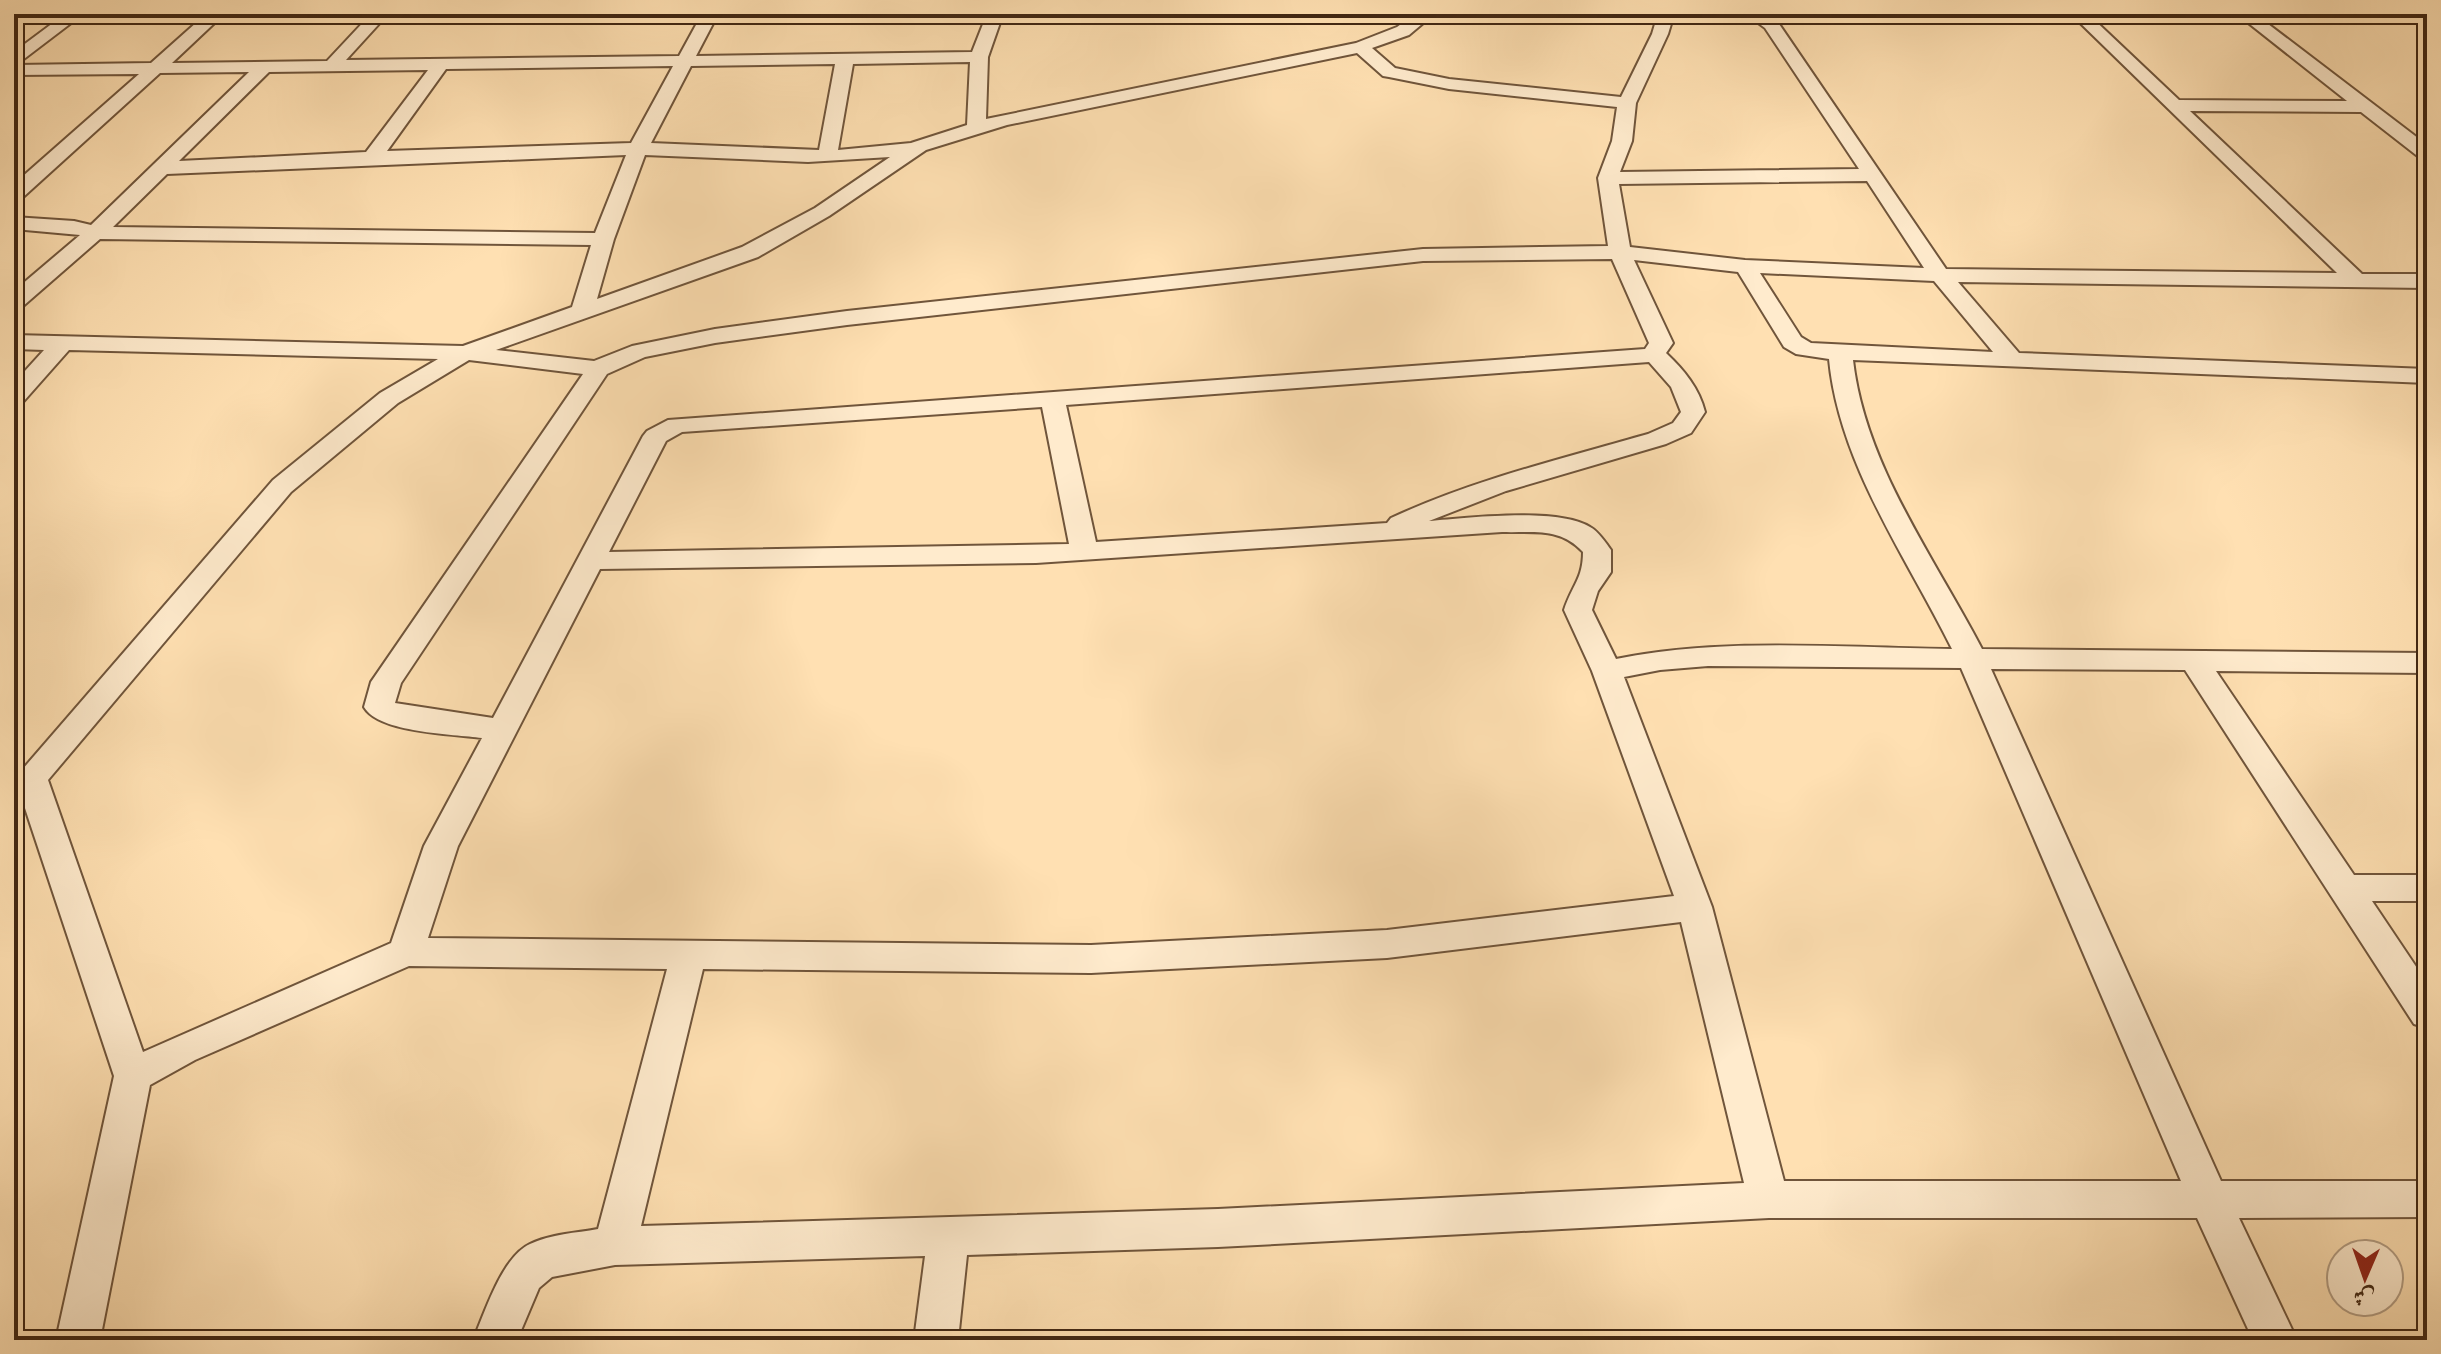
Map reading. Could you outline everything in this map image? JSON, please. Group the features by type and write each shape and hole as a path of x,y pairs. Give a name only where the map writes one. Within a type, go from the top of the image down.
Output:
{"street":[{"path":"14,60 75,14"},
{"path":"14,195 216,14"},
{"path":"332,65 380,14"},
{"path":"583,309 603,239 638,149 710,14"},
{"path":"976,128 979,57 995,14"},
{"path":"163,168 638,149 887,153 1003,120 1360,47 1403,31 1426,14"},
{"path":"406,952 441,846 656,436 677,425 1623,360 1654,354 1661,343 1620,252 1608,178 1622,141 1627,103 1660,34 1666,14"},
{"path":"1754,14 1771,25 1940,275 2013,360"},
{"path":"2079,14 2356,280"},
{"path":"2245,14 2427,154"},
{"path":"1360,47 1389,72 1449,84 1627,103"},
{"path":"14,70 979,57"},
{"path":"828,154 845,58"},
{"path":"372,158 441,64"},
{"path":"14,302 95,233 266,65"},
{"path":"2176,105 2366,107"},
{"path":"78,1340 133,1076 22,776 282,486 389,398 465,353 750,252 822,212 919,146"},
{"path":"1608,178 1870,175"},
{"path":"14,223 74,227 95,233 603,239"},
{"path":"504,730 394,715 379,707 386,682 598,369 628,355 715,336 863,316 1423,255 1620,252 1745,266 1940,275 2416,281 2427,300"},
{"path":"1745,266 1792,342 1804,349 1840,353 2427,376"},
{"path":"14,342 465,353 598,369"},
{"path":"14,397 63,343"},
{"path":"1840,353 1840,376 1848,405 1879,481 1973,661 2207,1199 2275,1340"},
{"path":"1385,532 1471,494 1657,439 1682,428 1693,412 1692,403 1687,391 1654,354"},
{"path":"1052,398 1084,551"},
{"path":"591,561 1036,555 1515,524 1555,525 1580,532 1597,550 1597,572 1584,591 1578,610 1607,671 1695,907 1769,1200"},
{"path":"1607,671 1660,660 1708,656 1973,661 2427,663"},
{"path":"2195,662 2427,1013"},
{"path":"2345,888 2427,888"},
{"path":"133,1076 182,1049 406,952 1091,959 1387,944 1695,907"},
{"path":"615,1246 688,956"},
{"path":"495,1340 524,1274 541,1259 615,1246 1218,1228 1769,1200 2427,1199"},
{"path":"936,1340 948,1236"}]}
